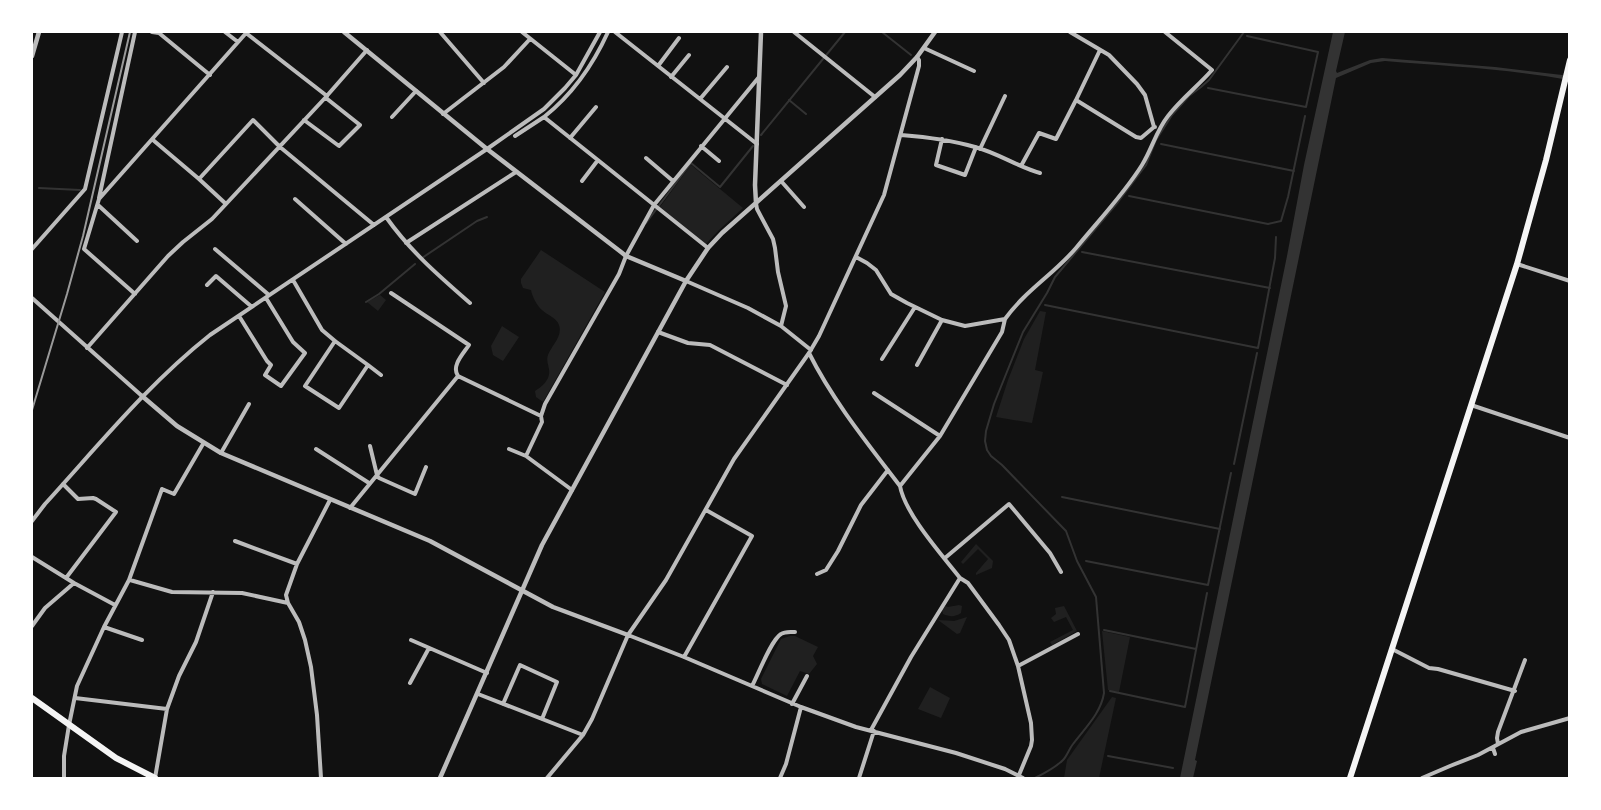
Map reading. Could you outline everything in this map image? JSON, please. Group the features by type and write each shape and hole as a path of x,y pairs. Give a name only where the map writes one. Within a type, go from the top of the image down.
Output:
{"main road":[{"path":"1350,778 1517,264 1550,146 1569,60"},
{"path":"32,698 116,758 155,778"}],"street":[{"path":"32,56 39,32"},
{"path":"32,249 85,189 122,33 117,32"},
{"path":"135,32 98,202 84,249 135,294"},
{"path":"153,32 159,33 210,75"},
{"path":"225,32 238,42"},
{"path":"98,202 247,32 360,125 339,146 304,120"},
{"path":"32,298 177,426 220,453 430,541 553,606 684,657 792,704 858,727 956,753 1005,769 1021,777 1031,746 1031,723 1018,666 1009,640 968,583 960,578 912,514 902,496 900,486 837,401 820,375 810,352 780,326 748,308 626,256 487,149 344,32"},
{"path":"440,32 484,83"},
{"path":"522,32 576,75"},
{"path":"32,522 142,396 185,355 210,335 544,109 576,75 600,32"},
{"path":"515,136 563,101 581,80 608,32"},
{"path":"615,32 757,144"},
{"path":"761,32 756,203 775,248 786,306 780,326"},
{"path":"794,32 875,97"},
{"path":"440,778 542,545 686,281 708,248 722,233 875,97 917,57 935,32"},
{"path":"900,486 940,436 1002,332 1005,320 1018,302 1065,261 1143,164 1156,128 1146,95 1109,55 1070,32"},
{"path":"1076,100 1136,137 1141,138 1156,128 1187,93 1202,82 1212,70 1165,32"},
{"path":"658,66 679,38"},
{"path":"443,114 504,67 530,39"},
{"path":"924,48 974,71"},
{"path":"1021,166 1039,133 1056,140 1100,50"},
{"path":"87,348 168,256 212,219 367,51"},
{"path":"671,76 689,54"},
{"path":"547,778 583,735 628,635 666,580 734,459 810,352 884,195 920,66 917,57"},
{"path":"700,99 727,67"},
{"path":"526,456 542,422 541,416 545,404 619,274 626,256 654,205 759,76"},
{"path":"392,117 416,91"},
{"path":"942,139 936,165 965,175 1005,96"},
{"path":"570,138 596,107"},
{"path":"544,117 708,248"},
{"path":"199,179 253,120 280,147 374,225"},
{"path":"901,135 942,139 978,148 1041,173"},
{"path":"153,140 226,204"},
{"path":"701,146 719,161"},
{"path":"646,158 674,181"},
{"path":"582,181 598,160"},
{"path":"406,243 516,172"},
{"path":"781,181 804,207"},
{"path":"295,199 346,244"},
{"path":"98,202 137,241"},
{"path":"386,217 406,243 433,271 470,303"},
{"path":"215,249 268,297 293,342 305,352 281,386 265,375 271,365 239,316"},
{"path":"856,257 876,270 891,294 942,320 965,326 1005,320"},
{"path":"1517,264 1569,281"},
{"path":"207,285 216,276 252,307"},
{"path":"293,280 322,330 381,375"},
{"path":"391,292 469,345 454,368 458,376 541,416"},
{"path":"882,359 915,307"},
{"path":"917,365 942,320"},
{"path":"658,332 688,343 710,345 787,385"},
{"path":"335,341 305,386 339,408 368,365"},
{"path":"350,508 458,376"},
{"path":"874,393 940,436"},
{"path":"220,453 249,404"},
{"path":"1471,405 1569,438"},
{"path":"64,778 64,756 77,686 129,580 162,489 174,494 203,444"},
{"path":"370,446 376,475 382,480 415,494 426,467"},
{"path":"316,449 369,483"},
{"path":"509,449 526,456 572,490"},
{"path":"818,574 826,570 861,505 888,470"},
{"path":"63,484 78,499 96,499 116,512 66,578"},
{"path":"321,778 311,667 305,639 286,595 297,564 330,500"},
{"path":"945,558 1009,504 1050,553 1061,572"},
{"path":"684,657 752,536 706,510"},
{"path":"235,541 297,564"},
{"path":"32,557 115,605"},
{"path":"859,778 872,731 911,657 960,578"},
{"path":"129,580 172,592 242,593 288,603"},
{"path":"32,626 45,608 74,583"},
{"path":"155,778 167,709 179,676 196,642 213,592"},
{"path":"104,627 142,640"},
{"path":"752,686 773,642 780,634 795,632"},
{"path":"1018,666 1078,634"},
{"path":"411,640 487,673"},
{"path":"410,684 429,648"},
{"path":"1392,649 1429,668 1515,691"},
{"path":"1498,744 1498,732 1525,660"},
{"path":"503,704 520,665 557,682 542,719"},
{"path":"792,704 807,676"},
{"path":"478,694 583,735"},
{"path":"75,698 167,709"},
{"path":"780,778 801,707"},
{"path":"1422,778 1478,755 1521,732 1569,718"},
{"path":"1492,748 1494,754"}],"shaded area":[{"path":"1333,32 1345,32 1337,73 1370,60 1382,58 1495,67 1562,75 1569,77 1569,80 1501,70 1385,61 1371,63 1336,78 1195,760 1197,761 1193,778 1180,778 1304,165"},
{"path":"691,165 743,208 706,244 660,207"},
{"path":"541,250 605,292 543,402 536,397 535,391 548,378 548,355 560,329 556,320 538,306 531,290 523,288 521,283 521,279"},
{"path":"380,295 386,300 378,311 367,302"},
{"path":"1040,311 1046,312 1035,370 1043,372 1032,423 996,417 1024,339"},
{"path":"502,326 519,337 503,361 493,355 491,346"},
{"path":"976,544 993,561 992,568 976,575 988,559 978,549 963,564 961,562"},
{"path":"945,606 962,606 961,613 952,616 943,614 942,610"},
{"path":"1064,606 1077,631 1052,645 1050,642 1073,630 1066,617 1054,622 1051,618 1056,614 1055,608"},
{"path":"967,617 960,633 957,634 938,620 954,621"},
{"path":"1102,631 1130,637 1119,692 1108,690"},
{"path":"795,636 818,647 813,656 817,664 809,674 800,671 787,696 762,684 761,679 781,639"},
{"path":"930,687 950,698 941,718 918,709"},
{"path":"1112,697 1116,698 1099,778 1064,778 1067,760"}],"waterway":[{"path":"761,135 845,32"},
{"path":"882,32 911,55"},
{"path":"1035,778 1060,763 1096,714 1102,700 1104,693 1096,597 1077,561 1066,531 991,456 985,441 986,431 994,404 1023,332 1055,277 1146,165 1156,140 1172,115 1189,96 1209,80 1244,32"},
{"path":"1208,88 1306,107 1318,52 1247,36"},
{"path":"789,100 806,114"},
{"path":"1129,196 1268,224 1281,221 1305,116"},
{"path":"1161,144 1294,171"},
{"path":"646,223 691,163 720,187 753,146"},
{"path":"39,188 80,190"},
{"path":"422,258 477,221 487,217"},
{"path":"1045,305 1258,348 1275,258 1276,237"},
{"path":"1082,252 1270,288"},
{"path":"366,302 415,264"},
{"path":"1234,464 1257,353"},
{"path":"1086,561 1208,585 1231,473"},
{"path":"1062,497 1220,529"},
{"path":"1110,691 1185,707 1207,593"},
{"path":"1104,630 1196,649"},
{"path":"1108,756 1173,768"}],"railway":[{"path":"32,410 83,236 130,32"}]}
